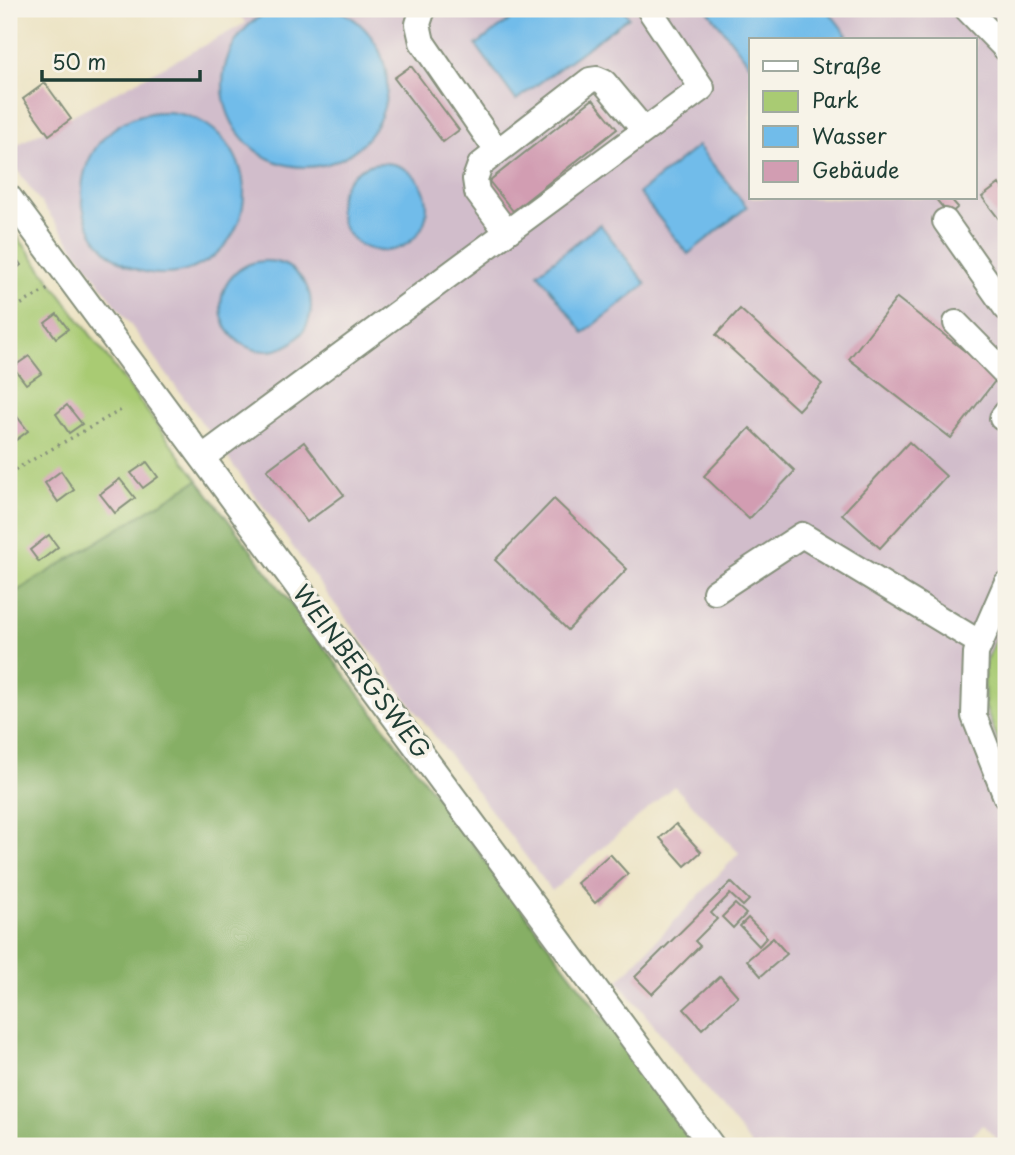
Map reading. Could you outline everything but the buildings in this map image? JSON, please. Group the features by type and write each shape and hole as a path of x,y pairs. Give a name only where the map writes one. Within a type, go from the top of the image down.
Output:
{"street":[{"path":"423,9 418,24 422,42 497,152"},
{"path":"202,457 702,88 649,9"},
{"path":"967,9 1006,49"},
{"path":"506,231 477,192 475,179 480,164 590,80 604,82 644,130"},
{"name":"WEINBERGSWEG","path":"9,197 712,1146"},
{"path":"945,221 1006,308"},
{"path":"956,323 1006,374"},
{"path":"715,592 802,535 980,643"},
{"path":"1006,584 976,653 974,716 1006,797"}],"path":[{"path":"9,311 68,277"},
{"path":"9,473 121,410"}],"shaded area":[{"path":"236,9 1006,9 1006,1146 983,1125 962,1146 752,1146 618,981 739,853 674,786 552,891 328,595 9,159 9,149 246,23"}],"green space":[{"path":"9,225 198,480 9,596"},
{"path":"198,480 700,1146 9,1146 9,596"},
{"path":"1006,613 1006,762 985,706 984,667"}],"water":[{"path":"305,3 336,9 363,27 381,54 387,85 381,116 363,143 336,161 305,167 274,161 247,143 229,116 223,85 229,54 247,27 274,9"},
{"path":"525,9 623,9 629,17 516,100 476,45"},
{"path":"707,9 827,9 847,35 843,38 749,38 749,63"},
{"path":"163,112 194,118 208,125 220,136 231,148 238,162 244,193 238,224 231,238 220,250 208,261 194,268 163,274 132,268 118,261 106,250 95,238 88,224 82,193 88,162 95,148 106,136 118,125 132,118"},
{"path":"698,146 747,207 688,254 639,193"},
{"path":"383,163 400,167 414,176 423,190 427,207 423,224 414,238 400,247 383,251 366,247 352,238 343,224 339,207 343,190 352,176 366,167"},
{"path":"600,224 646,284 584,333 538,273"},
{"path":"266,261 283,264 298,274 308,289 311,306 308,323 298,338 283,348 266,351 249,348 234,338 224,323 221,306 224,289 234,274 249,264"}]}
